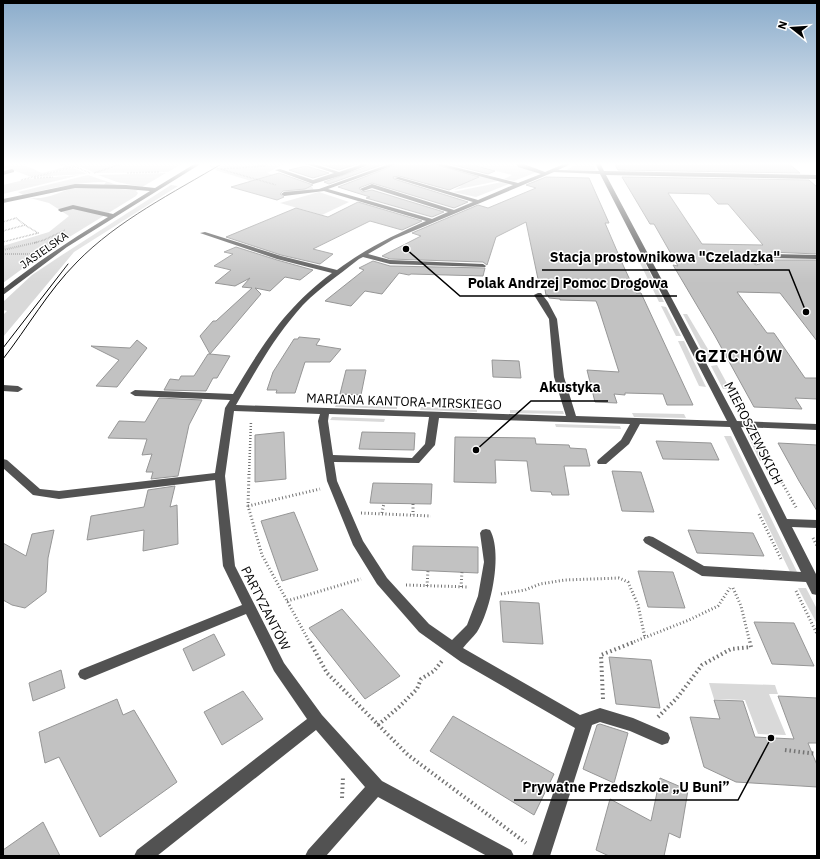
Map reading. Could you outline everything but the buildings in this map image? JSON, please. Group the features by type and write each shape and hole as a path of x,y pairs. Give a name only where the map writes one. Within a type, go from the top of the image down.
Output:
{"street":[{"name":"JASIELSKA","path":"3,293 59,250 134,203"},
{"path":"369,203 432,221"},
{"path":"426,203 454,212"},
{"name":"PARTYZANTÓW","path":"476,203 392,238 362,255 338,272 294,310 263,350 230,408 220,476 229,566 279,666 317,720 376,787 505,856"},
{"name":"MIEROSZEWSKICH","path":"619,203 784,523 817,590"},
{"path":"61,210 72,207 113,216"},
{"path":"203,233 279,258 338,272"},
{"path":"362,255 390,262 483,266"},
{"path":"755,262 771,256 817,257"},
{"path":"538,295 553,319 559,377 572,419"},
{"path":"3,388 18,388"},
{"path":"134,393 237,397"},
{"name":"MARIANA KANTORA-MIRSKIEGO","path":"230,408 817,427"},
{"path":"325,411 323,421 334,486 357,542 381,579 424,628 453,649 584,725 541,855"},
{"path":"329,458 415,461 430,445 434,415"},
{"path":"602,462 625,442 637,421"},
{"path":"3,462 37,492 59,495 220,476"},
{"path":"784,523 817,524"},
{"path":"453,649 472,628 486,592 490,562 486,533"},
{"path":"649,540 702,571 811,577"},
{"path":"85,674 250,608"},
{"path":"579,722 600,715 633,725 662,738"},
{"path":"144,856 317,720"},
{"path":"314,856 376,787"}],"path":[{"path":"3,250 56,235 70,227 85,210"},
{"path":"3,222 16,218 38,233 3,242"},
{"path":"3,231 25,225"},
{"path":"3,254 31,254"},
{"path":"243,409 251,419 248,506 262,555 326,673 408,755 541,855"},
{"path":"248,506 334,486"},
{"path":"382,514 384,503"},
{"path":"413,515 414,504"},
{"path":"345,512 431,516"},
{"path":"426,586 428,571"},
{"path":"461,587 462,572"},
{"path":"287,601 381,579 426,586 461,587 486,592 525,590 540,584 580,579 619,578 628,582 638,605 645,638"},
{"path":"604,706 601,654 645,638 718,606 732,586 739,585"},
{"path":"656,719 677,698 702,665 731,649 751,647 741,606 732,586"},
{"path":"378,725 417,689 421,679 434,671 453,649"},
{"path":"785,750 817,754"},
{"path":"338,770 343,776 342,797 355,811"}],"shaded area":[{"path":"49,203 124,203 45,252 3,283 3,246 49,232 69,216"},
{"path":"143,203 151,203 74,252 3,337 3,315 7,311 3,310 3,302 32,275"},
{"path":"280,203 347,203 322,215"},
{"path":"640,263 645,263 664,302 659,302"},
{"path":"661,306 666,307 681,336 676,336"},
{"path":"683,314 687,314 715,361 707,360"},
{"path":"678,341 684,341 706,387 699,386"},
{"path":"717,365 730,389 723,389 711,366"},
{"path":"336,405 397,407 397,409 335,407"},
{"path":"421,407 477,409 477,412 420,410"},
{"path":"510,410 563,411 564,414 510,413"},
{"path":"632,413 684,414 686,418 634,417"},
{"path":"332,417 385,419 384,422 330,420"},
{"path":"555,424 620,426 621,429 556,427"},
{"path":"724,436 731,436 799,576 791,574"},
{"path":"748,436 755,436 768,461 760,461"},
{"path":"798,588 806,588 817,609 817,624"},
{"path":"709,683 775,685 778,694 769,694 786,735 758,734 745,700 714,699"}],"tram line":[{"path":"3,359 47,297 77,262 110,233 155,203"},
{"path":"3,348 68,264"}],"place":[{"name":"Polak Andrzej Pomoc Drogowa","path":"406,249"},
{"name":"Stacja prostownikowa \"Czeladzka\"","path":"806,312"},
{"name":"Akustyka","path":"476,450"},
{"name":"Prywatne Przedszkole „U Buni”","path":"771,738"}],"district":[{"name":"GZICHÓW","path":"739,356"}]}
